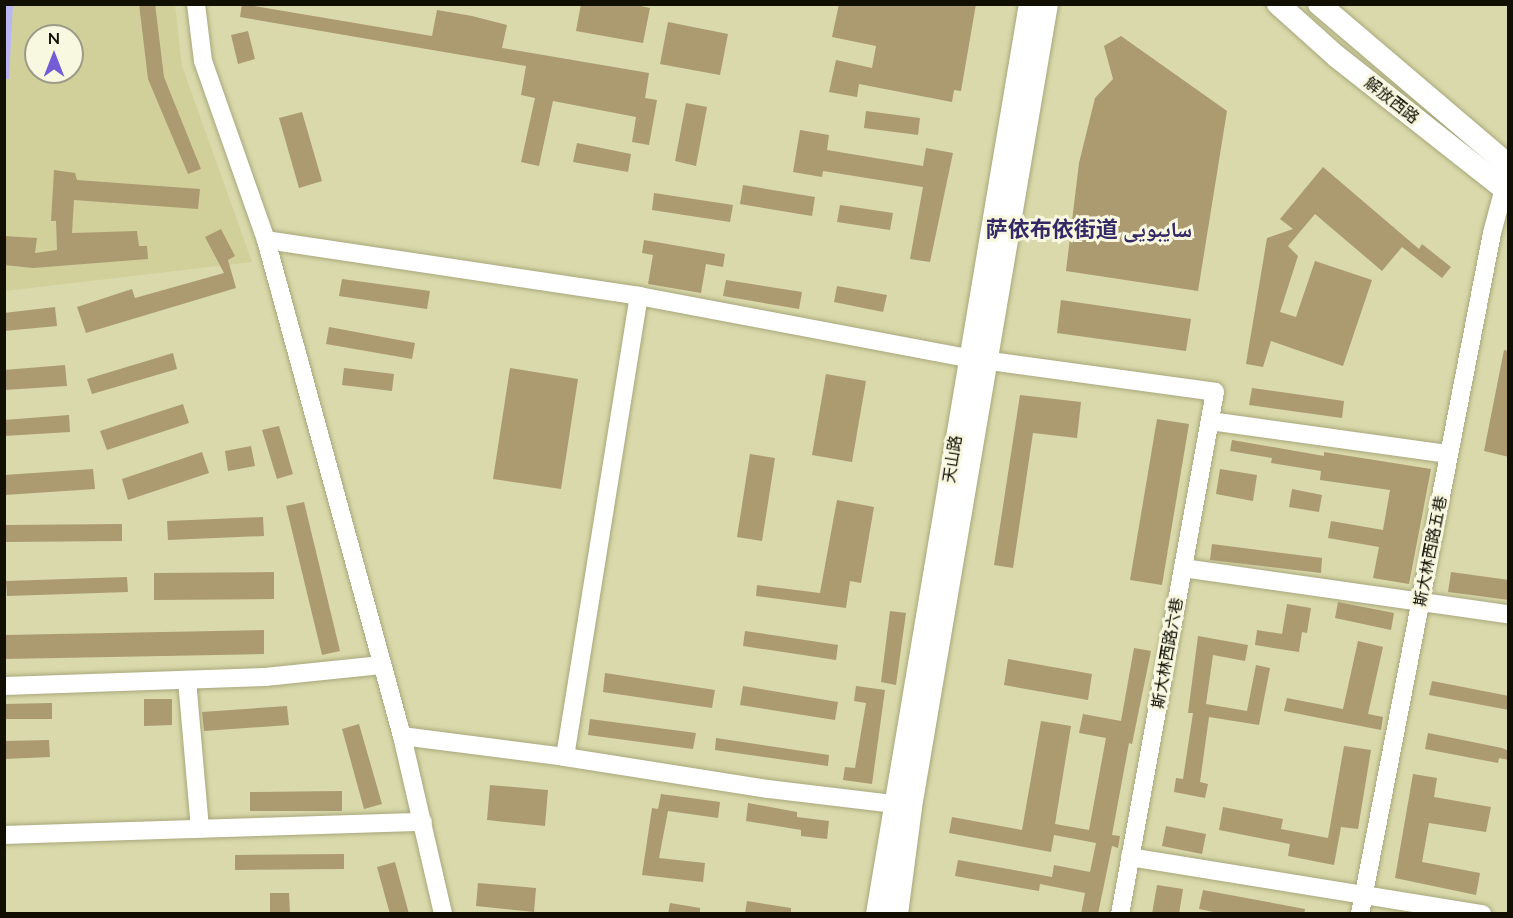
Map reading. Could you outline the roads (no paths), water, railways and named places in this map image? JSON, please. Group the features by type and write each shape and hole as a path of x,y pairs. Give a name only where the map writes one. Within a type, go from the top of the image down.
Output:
{"main road":[{"name":"天山路","path":"897,914 1030,4"},
{"name":"天山路","path":"877,914 894,804 977,358 1047,4"},
{"name":"解放西路","path":"1278,4 1336,56 1507,184"},
{"name":"解放西路","path":"1319,4 1509,165"}],"street":[{"path":"196,4 203,61 266,240 402,736 443,914"},
{"name":"斯大林西路五巷","path":"1360,914 1492,233 1507,184"},
{"path":"266,240 639,296 977,358"},
{"path":"566,757 639,296"},
{"name":"斯大林西路六巷","path":"977,358 1215,392 1120,914"},
{"path":"1209,421 1449,454"},
{"path":"1183,568 1509,614"},
{"path":"4,686 264,677 381,665"},
{"path":"187,680 200,828"},
{"path":"402,736 566,757 768,789 894,804"},
{"path":"4,835 423,822"},
{"path":"1130,857 1364,893 1482,914"}],"district":[{"name":"萨依布依街道 سايبويى","path":"1089,229"}]}
